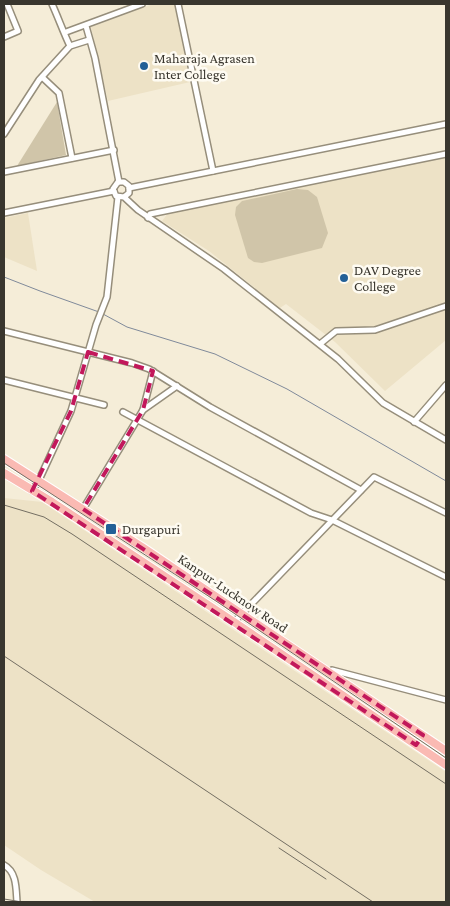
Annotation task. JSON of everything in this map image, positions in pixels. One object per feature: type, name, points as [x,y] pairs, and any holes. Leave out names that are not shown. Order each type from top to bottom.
[{"type":"main road","name":"Kanpur-Lucknow Road","points":[[4,458],[330,672],[446,751]]},
{"type":"main road","name":"Kanpur-Lucknow Road","points":[[4,473],[52,502],[234,622],[446,765]]},
{"type":"main road","points":[[367,712],[374,702]]},
{"type":"main road","points":[[416,745],[423,735]]},
{"type":"street","points":[[4,37],[18,31],[8,4]]},
{"type":"street","points":[[52,4],[66,32],[70,46]]},
{"type":"street","points":[[66,32],[142,4]]},
{"type":"street","points":[[178,4],[213,171]]},
{"type":"street","points":[[86,26],[95,58],[119,182]]},
{"type":"street","points":[[4,134],[42,77],[70,46],[89,40]]},
{"type":"street","points":[[42,77],[59,93],[72,158]]},
{"type":"street","points":[[129,188],[446,124]]},
{"type":"street","points":[[4,172],[114,150]]},
{"type":"street","points":[[148,218],[150,214],[446,154]]},
{"type":"street","points":[[119,182],[127,184],[129,188],[129,193],[121,197]]},
{"type":"street","points":[[114,191],[114,186],[119,182]]},
{"type":"street","points":[[114,191],[148,218],[224,269],[320,344],[384,402],[446,440]]},
{"type":"street","points":[[4,213],[114,191]]},
{"type":"street","points":[[32,491],[71,411],[88,352],[105,304],[121,197]]},
{"type":"street","points":[[320,344],[336,331],[375,330],[446,306]]},
{"type":"street","points":[[4,331],[132,363],[153,371],[361,490]]},
{"type":"street","points":[[84,509],[143,410],[153,371]]},
{"type":"street","points":[[4,380],[104,405]]},
{"type":"street","points":[[414,422],[446,385]]},
{"type":"street","points":[[143,410],[177,386]]},
{"type":"street","points":[[123,412],[311,513],[332,520],[446,577]]},
{"type":"street","points":[[234,622],[374,477],[446,513]]},
{"type":"street","points":[[330,672],[332,670],[446,700]]},
{"type":"street","points":[[4,865],[9,868],[14,878],[17,902]]},
{"type":"highlighted area","points":[[88,352],[153,371],[143,410],[83,509],[423,735],[416,745],[32,491],[71,411]]},
{"type":"shaded area","points":[[153,4],[175,4],[190,82],[108,101],[91,27]]},
{"type":"shaded area","points":[[57,102],[66,155],[17,166]]},
{"type":"shaded area","name":"DAV Degree College","points":[[446,157],[446,340],[385,391],[335,342],[286,304],[280,308],[209,251],[162,221],[168,213]]},
{"type":"shaded area","points":[[297,189],[308,190],[317,197],[328,233],[322,248],[262,263],[254,262],[248,258],[235,215],[236,207],[242,201]]},
{"type":"shaded area","points":[[28,213],[37,271],[4,257],[4,218]]},
{"type":"shaded area","points":[[4,498],[42,502],[446,772],[446,902],[95,902],[41,870],[4,845]]},
{"type":"waterway","points":[[4,277],[99,312]]},
{"type":"waterway","points":[[103,314],[127,327],[215,354],[287,389],[446,481]]},
{"type":"railway","points":[[4,463],[219,603],[446,758]]},
{"type":"railway","points":[[4,505],[44,517],[72,534],[446,784]]},
{"type":"railway","points":[[4,656],[373,902]]},
{"type":"railway","points":[[279,848],[326,879]]},
{"type":"railway","points":[[4,899],[22,902]]},
{"type":"place","name":"Maharaja Agrasen Inter College","points":[[144,66]]},
{"type":"place","name":"DAV Degree College","points":[[344,278]]},
{"type":"place","name":"Durgapuri","points":[[111,529]]}]
